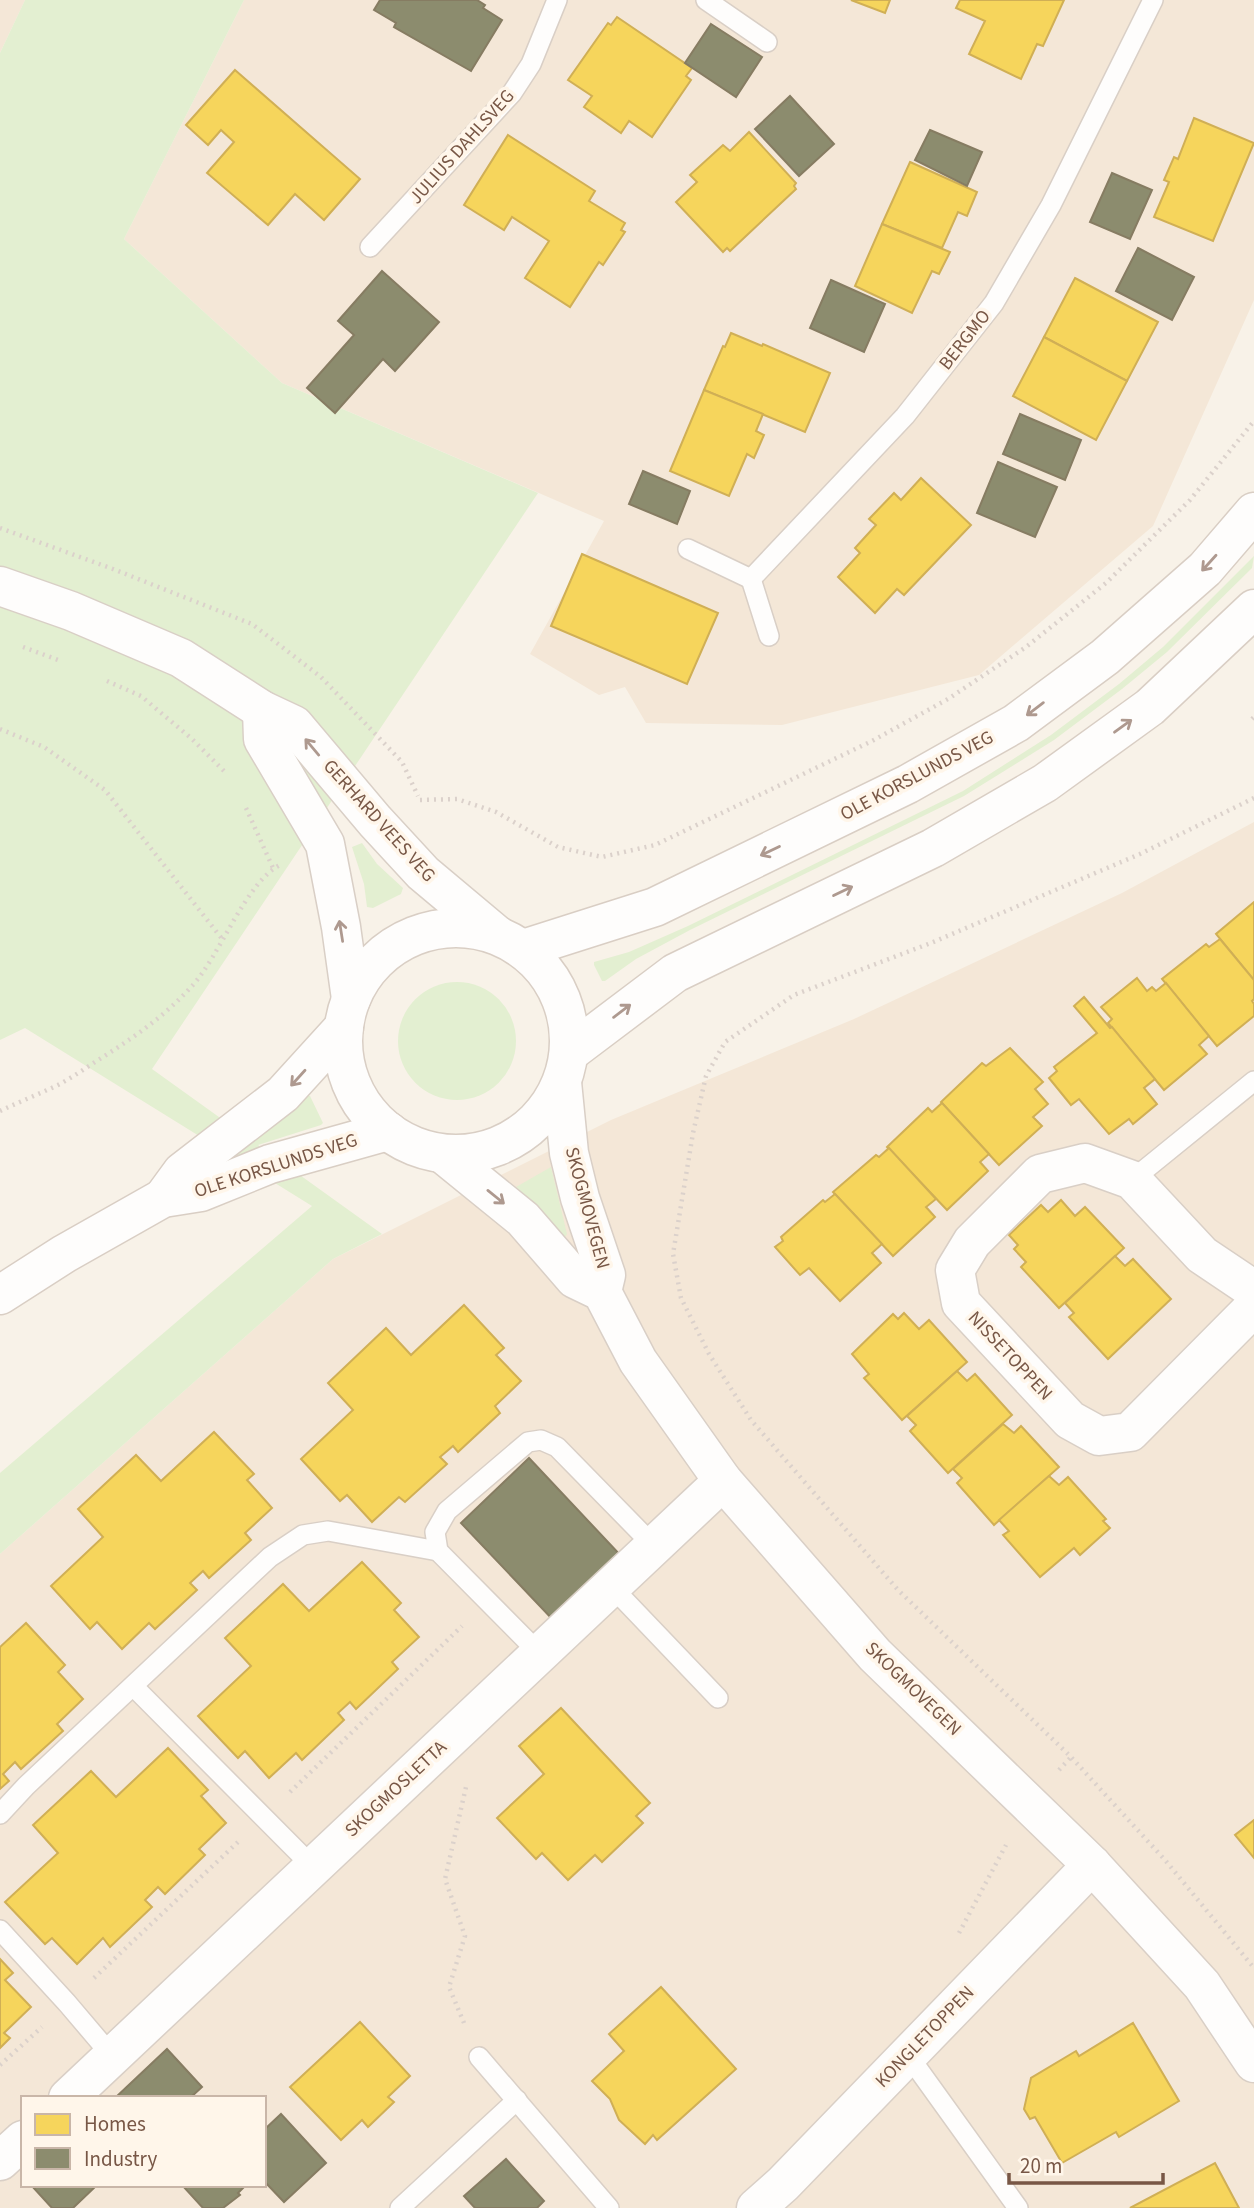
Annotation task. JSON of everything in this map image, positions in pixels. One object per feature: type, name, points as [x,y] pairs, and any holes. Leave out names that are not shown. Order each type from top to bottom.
[{"type":"street","name":"OLE KORSLUNDS VEG","points":[[510,942],[655,907],[908,784],[1016,723],[1105,657],[1205,569],[1254,512]]},
{"type":"street","name":"GERHARD VEES VEG","points":[[0,586],[71,611],[181,658],[262,710],[293,725],[423,873],[510,942]]},
{"type":"street","points":[[565,1068],[675,973],[933,848],[1045,783],[1150,707],[1254,609]]},
{"type":"street","points":[[262,710],[263,738],[325,844],[341,927],[347,1013],[343,1056],[351,1084],[366,1110],[388,1131],[414,1146],[443,1153],[472,1153],[501,1145],[527,1130],[548,1108],[565,1068],[568,1023],[560,995],[544,970],[510,942],[468,928],[438,929],[410,937],[384,953],[364,974],[347,1013]]},
{"type":"street","name":"OLE KORSLUNDS VEG","points":[[163,1198],[182,1172],[283,1094],[347,1013]]},
{"type":"street","name":"SKOGMOVEGEN","points":[[565,1068],[572,1165],[580,1198],[606,1275],[602,1292]]},
{"type":"street","name":"OLE KORSLUNDS VEG","points":[[0,1295],[64,1254],[163,1198],[201,1192],[270,1164],[388,1131]]},
{"type":"street","name":"SKOGMOVEGEN","points":[[443,1153],[523,1219],[575,1279],[602,1292],[638,1361],[723,1480],[875,1655],[1030,1802],[1202,1985],[1254,2063]]},
{"type":"street","name":"NISSETOPPEN","points":[[1254,1290],[1202,1255],[1132,1180],[1085,1163],[1040,1174],[972,1242],[955,1270],[961,1303],[1070,1420],[1099,1436],[1130,1432],[1254,1307]]},
{"type":"street","name":"SKOGMOSLETTA","points":[[70,2096],[723,1480]]},
{"type":"street","name":"KONGLETOPPEN","points":[[756,2208],[1092,1865]]},
{"type":"street","points":[[0,2161],[21,2142]]},
{"type":"lane","name":"JULIUS DAHLSVEG","points":[[370,247],[512,93],[531,64],[557,0]]},
{"type":"lane","points":[[706,0],[767,43]]},
{"type":"lane","name":"BERGMO","points":[[751,579],[905,416],[994,303],[1051,205],[1153,0]]},
{"type":"lane","points":[[688,549],[751,579],[769,636]]},
{"type":"lane","points":[[1132,1180],[1254,1081]]},
{"type":"lane","points":[[540,1654],[438,1551],[435,1532],[447,1511],[528,1442],[541,1440],[557,1447],[654,1546]]},
{"type":"lane","points":[[0,1814],[26,1786],[270,1557],[303,1535],[328,1531],[438,1551]]},
{"type":"lane","points":[[611,1586],[718,1698]]},
{"type":"lane","points":[[134,1687],[313,1867]]},
{"type":"lane","points":[[0,1930],[112,2056]]},
{"type":"lane","points":[[908,2055],[1018,2208]]},
{"type":"lane","points":[[479,2057],[609,2208]]},
{"type":"lane","points":[[400,2208],[517,2100]]},
{"type":"path","points":[[375,821],[420,800],[457,799],[496,812],[558,847],[569,850],[602,857],[654,845],[872,741],[948,699],[1027,647],[1106,583],[1191,500],[1254,421]]},
{"type":"path","points":[[13,643],[63,662]]},
{"type":"path","points":[[98,676],[141,696],[191,738],[234,782]]},
{"type":"path","points":[[0,729],[44,747],[105,790],[223,940]]},
{"type":"path","points":[[245,806],[273,868]]},
{"type":"path","points":[[0,1111],[60,1084],[134,1037],[165,1013],[194,985],[247,900],[273,868],[325,844]]},
{"type":"path","points":[[456,1733],[468,1775],[445,1879],[465,1936],[449,1987],[479,2057]]},
{"type":"path","points":[[974,1986],[953,1944],[1030,1802],[1071,1757]]},
{"type":"shaded area","points":[[0,0],[25,0],[0,53]]},
{"type":"shaded area","points":[[244,0],[1254,0],[1254,300],[1153,526],[979,675],[782,725],[646,723],[625,687],[599,695],[530,654],[604,521],[282,383],[124,239]]},
{"type":"shaded area","points":[[1254,822],[1254,2208],[0,2208],[0,1554],[333,1259],[611,1120],[854,1019],[1122,893]]},
{"type":"green space","points":[[25,0],[244,0],[124,239],[282,383],[538,493],[152,1069],[251,1140],[307,1095],[310,1096],[323,1123],[321,1125],[258,1145],[382,1234],[333,1259],[0,1554],[0,1473],[312,1206],[25,1028],[0,1040],[0,53]]},
{"type":"green space","points":[[1254,556],[1252,568],[1167,652],[1054,740],[964,796],[690,930],[602,981],[594,962],[629,952],[688,926],[963,791],[1051,735],[1163,647]]},
{"type":"green space","points":[[362,843],[377,864],[403,888],[401,894],[373,908],[367,907],[364,884],[352,847]]},
{"type":"green space","points":[[457,982],[479,987],[499,999],[511,1019],[516,1041],[511,1063],[499,1083],[479,1095],[457,1100],[435,1095],[415,1083],[403,1063],[398,1041],[403,1019],[415,999],[435,987]]},
{"type":"green space","points":[[551,1167],[567,1234],[565,1237],[516,1187]]},
{"type":"building: Homes","points":[[851,0],[890,0],[885,13]]},
{"type":"building: Homes","points":[[960,0],[1064,0],[1043,46],[1037,44],[1021,79],[969,54],[985,21],[956,8]]},
{"type":"building: Homes","points":[[617,17],[692,68],[686,76],[691,80],[652,137],[629,121],[621,133],[584,107],[592,96],[568,80],[608,23],[611,25]]},
{"type":"building: Homes","points":[[235,70],[360,179],[324,220],[295,194],[268,225],[207,173],[234,142],[221,130],[208,145],[186,125]]},
{"type":"building: Homes","points":[[1194,118],[1254,143],[1213,241],[1154,217],[1169,182],[1164,180],[1174,157],[1178,159]]},
{"type":"building: Homes","points":[[749,132],[796,183],[796,189],[730,251],[727,248],[723,252],[676,202],[697,182],[690,175],[723,145],[730,151]]},
{"type":"building: Homes","points":[[508,135],[595,191],[589,201],[625,223],[621,230],[625,232],[603,265],[599,262],[570,307],[525,278],[549,241],[512,217],[504,230],[464,205]]},
{"type":"building: Homes","points":[[910,162],[977,192],[967,216],[958,212],[942,248],[882,224]]},
{"type":"building: Homes","points":[[882,224],[950,252],[939,274],[932,271],[912,313],[855,286]]},
{"type":"building: Homes","points":[[1075,278],[1158,322],[1127,381],[1044,337]]},
{"type":"building: Homes","points":[[731,333],[830,373],[805,432],[704,390]]},
{"type":"building: Homes","points":[[1044,337],[1127,381],[1096,440],[1013,396]]},
{"type":"building: Homes","points":[[704,390],[763,414],[756,431],[764,435],[754,458],[747,454],[729,496],[670,471]]},
{"type":"building: Homes","points":[[921,478],[971,525],[904,595],[897,589],[875,613],[838,577],[860,553],[855,548],[876,525],[869,519],[894,493],[901,500]]},
{"type":"building: Homes","points":[[582,554],[718,613],[687,684],[551,626]]},
{"type":"building: Homes","points":[[1254,902],[1254,980],[1216,934]]},
{"type":"building: Homes","points":[[1220,939],[1254,980],[1254,1016],[1217,1046],[1162,979],[1206,944],[1209,947]]},
{"type":"building: Homes","points":[[1137,978],[1147,991],[1152,987],[1156,991],[1166,983],[1209,1036],[1199,1045],[1207,1054],[1164,1090],[1108,1023],[1112,1019],[1101,1007]]},
{"type":"building: Homes","points":[[1084,997],[1155,1079],[1144,1088],[1157,1104],[1133,1124],[1129,1119],[1109,1134],[1079,1099],[1071,1105],[1049,1078],[1057,1071],[1054,1067],[1097,1033],[1074,1006]]},
{"type":"building: Homes","points":[[1010,1048],[1043,1082],[1035,1089],[1048,1104],[1033,1117],[1042,1126],[999,1165],[941,1102],[982,1063],[986,1066]]},
{"type":"building: Homes","points":[[942,1103],[989,1154],[980,1162],[988,1171],[947,1210],[887,1147],[928,1108],[932,1112]]},
{"type":"building: Homes","points":[[889,1148],[936,1199],[926,1207],[935,1217],[893,1256],[833,1192],[876,1155],[879,1157]]},
{"type":"building: Homes","points":[[835,1194],[882,1244],[872,1253],[881,1263],[840,1301],[809,1268],[800,1275],[775,1247],[783,1241],[781,1237],[823,1200],[825,1202]]},
{"type":"building: Homes","points":[[1061,1200],[1075,1216],[1085,1207],[1124,1248],[1059,1308],[1021,1267],[1026,1262],[1014,1249],[1018,1245],[1009,1235],[1041,1205],[1048,1212]]},
{"type":"building: Homes","points":[[1115,1256],[1125,1266],[1133,1259],[1171,1299],[1108,1359],[1069,1317],[1074,1313],[1065,1303]]},
{"type":"building: Homes","points":[[464,1305],[504,1348],[496,1355],[521,1381],[495,1406],[500,1413],[458,1452],[453,1446],[440,1457],[447,1464],[405,1502],[399,1497],[372,1522],[347,1495],[340,1501],[301,1459],[353,1410],[328,1383],[386,1328],[411,1355]]},
{"type":"building: Homes","points":[[904,1313],[919,1329],[929,1320],[967,1362],[902,1420],[864,1378],[869,1374],[852,1354],[893,1314],[898,1319]]},
{"type":"building: Homes","points":[[957,1371],[967,1381],[975,1374],[1012,1415],[948,1473],[910,1431],[916,1425],[907,1416]]},
{"type":"building: Homes","points":[[1003,1424],[1014,1433],[1021,1426],[1059,1467],[994,1525],[957,1483],[962,1478],[953,1469]]},
{"type":"building: Homes","points":[[214,1432],[254,1474],[247,1480],[272,1508],[245,1533],[251,1540],[209,1578],[203,1571],[190,1583],[197,1590],[155,1629],[149,1623],[122,1649],[97,1622],[90,1629],[51,1586],[103,1537],[78,1509],[136,1455],[161,1481]]},
{"type":"building: Homes","points":[[1049,1476],[1059,1485],[1068,1477],[1106,1519],[1103,1521],[1110,1528],[1080,1555],[1074,1548],[1040,1577],[1003,1535],[1009,1531],[999,1520]]},
{"type":"building: Homes","points":[[362,1562],[401,1603],[394,1610],[419,1637],[392,1662],[398,1669],[356,1709],[350,1702],[338,1713],[344,1720],[302,1760],[296,1753],[269,1778],[245,1751],[238,1758],[198,1716],[251,1666],[225,1638],[283,1584],[309,1611]]},
{"type":"building: Homes","points":[[26,1623],[65,1665],[58,1672],[83,1699],[57,1724],[63,1731],[21,1769],[15,1762],[3,1774],[9,1781],[0,1789],[0,1647]]},
{"type":"building: Homes","points":[[561,1708],[650,1803],[636,1816],[643,1823],[602,1862],[595,1855],[568,1880],[542,1853],[536,1859],[497,1818],[544,1774],[519,1746]]},
{"type":"building: Homes","points":[[168,1748],[208,1790],[201,1796],[226,1823],[199,1849],[205,1855],[165,1894],[158,1887],[145,1900],[152,1907],[110,1947],[103,1938],[77,1964],[52,1938],[45,1944],[5,1902],[58,1853],[33,1825],[91,1771],[116,1797]]},
{"type":"building: Homes","points":[[1254,1820],[1254,1858],[1235,1835]]},
{"type":"building: Homes","points":[[0,1959],[13,1973],[5,1980],[31,2007],[4,2033],[10,2038],[0,2048]]},
{"type":"building: Homes","points":[[661,1987],[736,2069],[657,2140],[653,2135],[645,2144],[619,2120],[610,2099],[592,2081],[624,2051],[609,2034]]},
{"type":"building: Homes","points":[[360,2022],[410,2076],[388,2097],[394,2102],[368,2127],[362,2120],[341,2140],[290,2087]]},
{"type":"building: Homes","points":[[1133,2023],[1179,2101],[1119,2137],[1116,2132],[1062,2163],[1035,2117],[1030,2119],[1024,2109],[1031,2078],[1076,2051],[1079,2056]]},
{"type":"building: Homes","points":[[1215,2163],[1239,2208],[1130,2208]]},
{"type":"building: Industry","points":[[380,0],[477,0],[485,5],[483,8],[502,20],[471,71],[394,27],[396,23],[374,10]]},
{"type":"building: Industry","points":[[711,24],[762,57],[736,97],[685,63]]},
{"type":"building: Industry","points":[[790,96],[834,144],[799,176],[755,129]]},
{"type":"building: Industry","points":[[930,130],[982,152],[967,186],[915,160]]},
{"type":"building: Industry","points":[[1112,173],[1152,190],[1130,239],[1090,222]]},
{"type":"building: Industry","points":[[1138,248],[1194,277],[1172,320],[1116,291]]},
{"type":"building: Industry","points":[[382,271],[439,322],[395,371],[383,359],[335,413],[307,388],[354,335],[338,321]]},
{"type":"building: Industry","points":[[831,280],[885,304],[864,352],[810,328]]},
{"type":"building: Industry","points":[[1020,414],[1081,440],[1065,480],[1003,454]]},
{"type":"building: Industry","points":[[998,462],[1057,487],[1035,537],[977,513]]},
{"type":"building: Industry","points":[[643,471],[690,491],[677,524],[629,504]]},
{"type":"building: Industry","points":[[529,1458],[623,1558],[556,1623],[461,1523]]},
{"type":"building: Industry","points":[[167,2049],[202,2087],[192,2096],[117,2096]]},
{"type":"building: Industry","points":[[281,2114],[326,2163],[284,2202],[266,2183],[266,2128]]},
{"type":"building: Industry","points":[[506,2159],[544,2201],[537,2208],[475,2208],[464,2196]]},
{"type":"building: Industry","points":[[33,2187],[95,2187],[73,2208],[52,2208]]},
{"type":"building: Industry","points":[[184,2187],[244,2187],[238,2193],[240,2195],[223,2208],[203,2208]]}]
